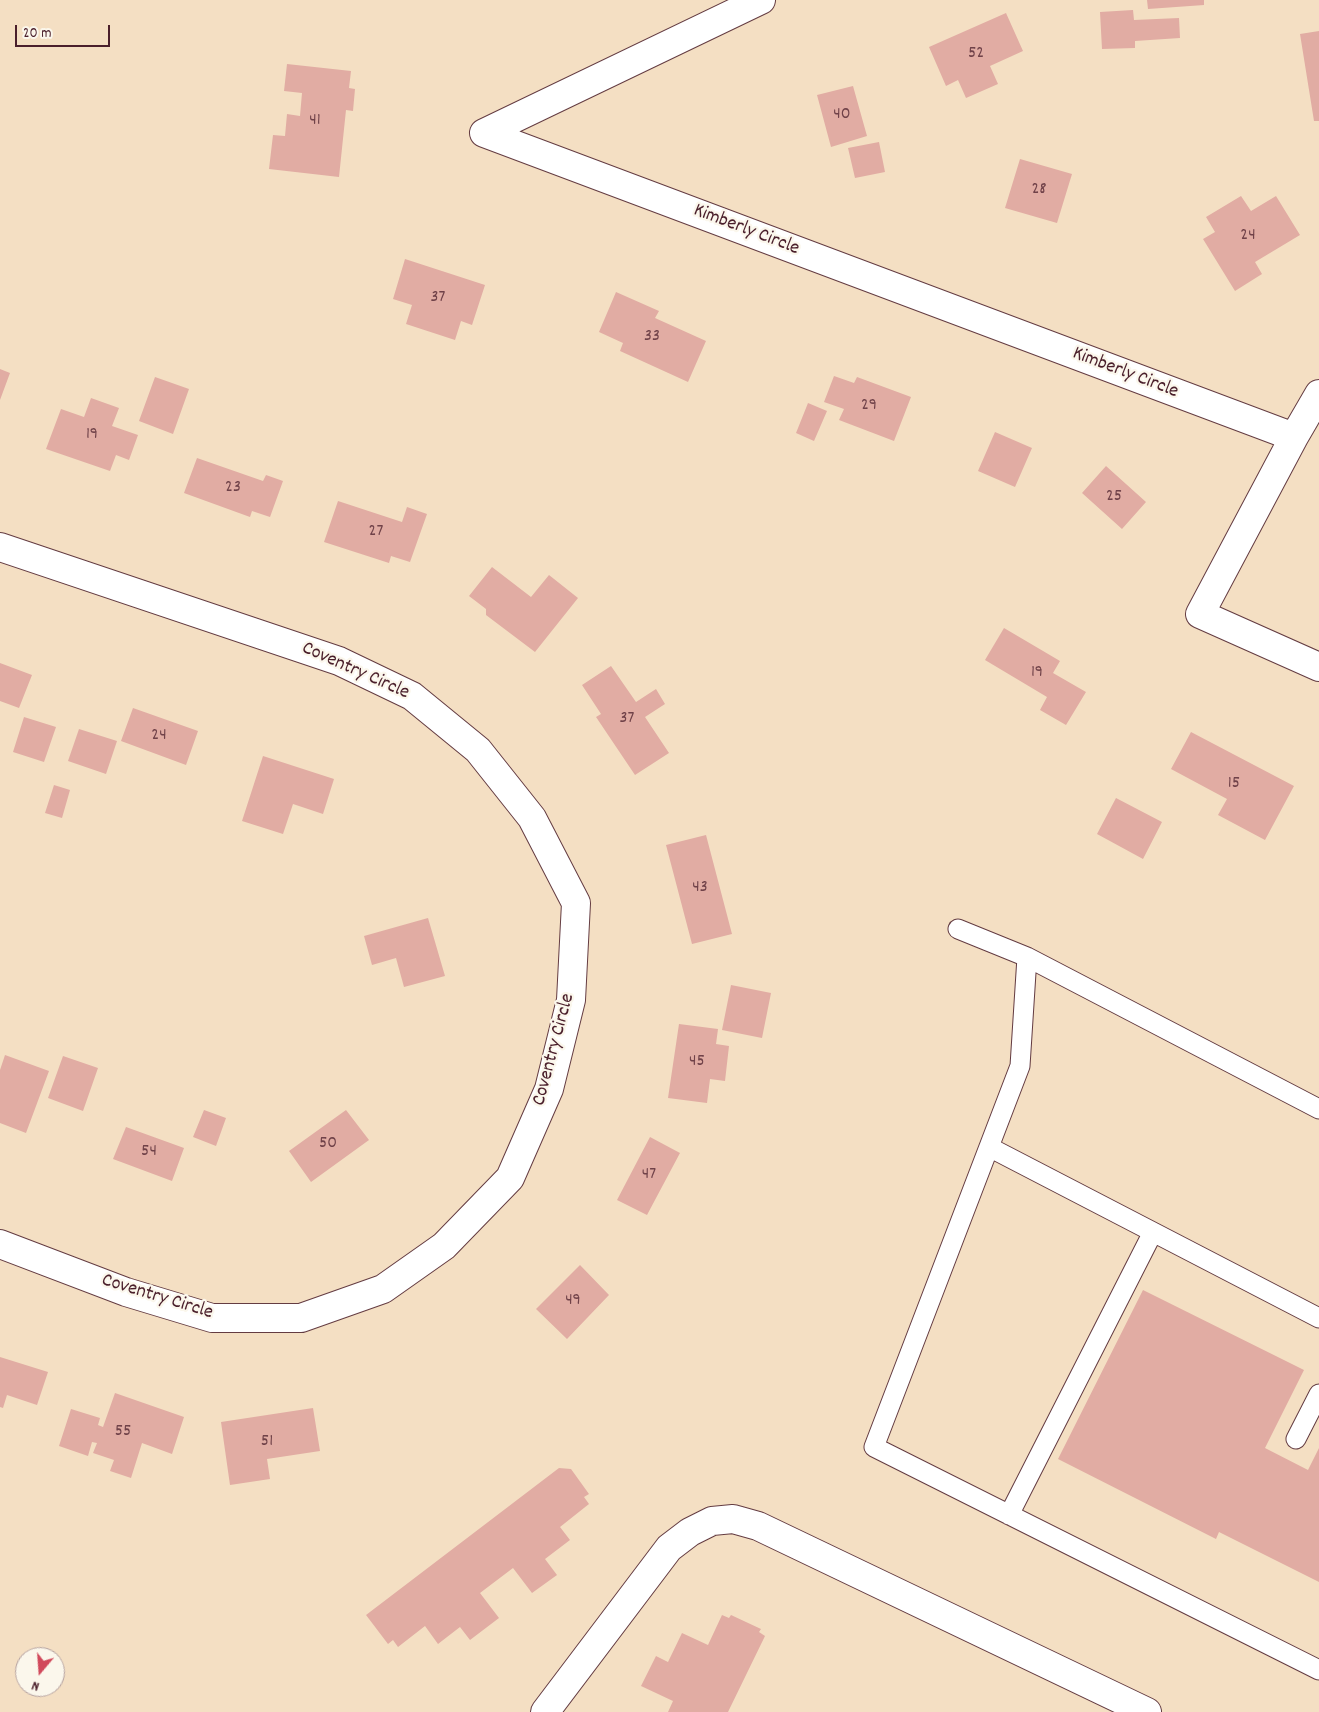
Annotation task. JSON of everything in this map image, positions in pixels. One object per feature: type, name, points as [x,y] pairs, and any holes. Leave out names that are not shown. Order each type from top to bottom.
[{"type":"street","name":"Kimberly Circle","points":[[761,0],[484,133],[1294,437]]},
{"type":"street","points":[[1319,394],[1294,437],[1200,614],[1319,668]]},
{"type":"street","name":"Coventry Circle","points":[[0,547],[339,661],[412,696],[478,750],[532,818],[576,903],[571,1000],[549,1089],[510,1178],[444,1246],[383,1289],[301,1318],[212,1318],[126,1292],[0,1244]]},
{"type":"street","points":[[545,1712],[669,1548],[690,1532],[712,1521],[733,1519],[758,1526],[1147,1712]]},
{"type":"lane","points":[[958,929],[1027,958],[1319,1109]]},
{"type":"lane","points":[[1027,958],[1020,1066],[874,1447],[1319,1670]]},
{"type":"lane","points":[[989,1147],[1319,1318]]},
{"type":"lane","points":[[1009,1515],[1153,1232]]},
{"type":"lane","points":[[1296,1439],[1319,1394]]},
{"type":"building","points":[[1147,0],[1204,0],[1204,5],[1148,9]]},
{"type":"building","points":[[1133,10],[1134,20],[1179,18],[1180,38],[1135,41],[1135,48],[1102,49],[1100,12]]},
{"type":"building","points":[[1006,13],[1023,51],[990,66],[998,84],[966,98],[958,80],[946,86],[929,47]]},
{"type":"building","points":[[1319,31],[1319,121],[1314,121],[1300,34]]},
{"type":"building","points":[[287,64],[351,71],[349,88],[355,89],[353,111],[346,110],[339,177],[269,169],[273,135],[285,136],[287,114],[300,116],[302,93],[284,91]]},
{"type":"building","points":[[853,86],[867,136],[831,147],[817,95]]},
{"type":"building","points":[[879,142],[885,172],[855,178],[848,148]]},
{"type":"building","points":[[1020,159],[1072,174],[1057,223],[1005,208]]},
{"type":"building","points":[[1241,196],[1251,211],[1276,196],[1300,235],[1255,262],[1262,274],[1235,291],[1203,239],[1215,232],[1206,217]]},
{"type":"building","points":[[405,259],[485,285],[472,325],[461,321],[455,340],[406,324],[412,305],[393,299]]},
{"type":"building","points":[[616,292],[659,311],[655,318],[706,341],[688,382],[620,351],[623,343],[599,332]]},
{"type":"building","points":[[0,369],[10,373],[0,400]]},
{"type":"building","points":[[834,376],[854,383],[857,377],[911,397],[894,441],[839,420],[844,409],[824,402]]},
{"type":"building","points":[[155,377],[189,389],[173,434],[139,421]]},
{"type":"building","points":[[91,398],[119,408],[112,426],[138,435],[129,460],[116,455],[110,471],[46,449],[61,409],[84,417]]},
{"type":"building","points":[[808,403],[827,411],[814,441],[796,433]]},
{"type":"building","points":[[995,432],[1032,448],[1015,487],[978,471]]},
{"type":"building","points":[[197,458],[263,481],[266,475],[283,481],[270,517],[252,511],[250,517],[184,493]]},
{"type":"building","points":[[1106,466],[1146,502],[1122,529],[1082,493]]},
{"type":"building","points":[[338,501],[402,522],[407,507],[427,514],[410,562],[391,556],[389,563],[324,542]]},
{"type":"building","points":[[492,567],[531,597],[549,575],[578,598],[535,652],[486,615],[486,609],[469,596]]},
{"type":"building","points":[[1004,628],[1060,661],[1053,673],[1086,692],[1066,725],[1040,710],[1047,697],[985,660]]},
{"type":"building","points":[[0,663],[32,675],[19,708],[0,701]]},
{"type":"building","points":[[611,666],[636,702],[656,689],[665,704],[645,717],[669,753],[635,775],[596,717],[601,714],[582,685]]},
{"type":"building","points":[[133,708],[198,731],[186,765],[121,741]]},
{"type":"building","points":[[24,717],[56,727],[44,762],[13,752]]},
{"type":"building","points":[[79,729],[117,741],[106,774],[68,761]]},
{"type":"building","points":[[1191,732],[1294,786],[1265,840],[1218,815],[1227,799],[1171,769]]},
{"type":"building","points":[[263,756],[334,779],[323,814],[293,804],[283,834],[242,821]]},
{"type":"building","points":[[54,785],[70,790],[62,818],[45,813]]},
{"type":"building","points":[[1116,798],[1162,822],[1143,859],[1097,834]]},
{"type":"building","points":[[706,835],[732,934],[692,944],[666,845]]},
{"type":"building","points":[[428,918],[445,976],[404,987],[396,958],[372,965],[364,936]]},
{"type":"building","points":[[731,985],[771,993],[762,1038],[722,1030]]},
{"type":"building","points":[[679,1024],[718,1029],[716,1044],[729,1046],[725,1081],[710,1079],[707,1103],[668,1098]]},
{"type":"building","points":[[5,1055],[49,1071],[26,1133],[0,1123],[0,1070]]},
{"type":"building","points":[[63,1056],[98,1068],[83,1111],[48,1098]]},
{"type":"building","points":[[204,1110],[226,1118],[216,1146],[193,1137]]},
{"type":"building","points":[[346,1110],[369,1140],[311,1182],[289,1151]]},
{"type":"building","points":[[126,1127],[184,1148],[172,1181],[113,1159]]},
{"type":"building","points":[[650,1137],[680,1153],[647,1215],[617,1200]]},
{"type":"building","points":[[580,1265],[609,1295],[567,1339],[536,1309]]},
{"type":"building","points":[[1143,1290],[1304,1370],[1265,1448],[1308,1470],[1319,1448],[1319,1582],[1219,1532],[1216,1539],[1058,1459]]},
{"type":"building","points":[[0,1357],[48,1372],[37,1405],[7,1395],[3,1408],[0,1407]]},
{"type":"building","points":[[115,1393],[184,1417],[172,1454],[142,1443],[131,1478],[110,1471],[114,1460],[93,1453],[97,1443],[92,1442],[88,1456],[59,1446],[71,1409],[100,1418],[98,1425],[103,1427]]},
{"type":"building","points":[[313,1408],[320,1451],[267,1459],[270,1479],[230,1485],[221,1422]]},
{"type":"building","points":[[559,1468],[571,1469],[589,1494],[584,1497],[589,1504],[560,1527],[570,1540],[545,1559],[557,1575],[532,1593],[513,1568],[480,1593],[499,1618],[470,1640],[460,1627],[438,1644],[425,1626],[398,1647],[393,1640],[388,1644],[366,1615]]},
{"type":"building","points":[[722,1615],[729,1618],[731,1615],[761,1629],[759,1632],[765,1636],[728,1712],[668,1712],[673,1701],[641,1686],[656,1656],[668,1662],[682,1633],[708,1645]]}]
